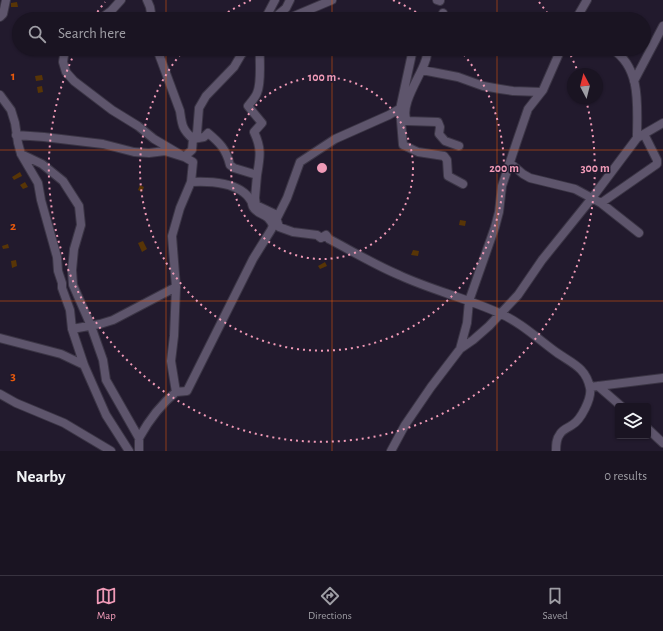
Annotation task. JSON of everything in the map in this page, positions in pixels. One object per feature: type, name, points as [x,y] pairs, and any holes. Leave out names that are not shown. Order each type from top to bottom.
[{"type":"street","points":[[0,17],[3,14],[6,0]]},
{"type":"street","points":[[110,12],[121,0]]},
{"type":"street","points":[[147,0],[151,12]]},
{"type":"street","points":[[269,12],[275,0]]},
{"type":"street","points":[[281,12],[286,8],[290,0]]},
{"type":"street","points":[[304,12],[332,0]]},
{"type":"street","points":[[580,12],[587,0]]},
{"type":"street","points":[[651,49],[663,26]]},
{"type":"street","points":[[64,56],[63,62],[66,72],[74,81],[154,139],[193,162],[191,182],[180,208],[172,236],[176,287],[174,336],[171,361],[176,392]]},
{"type":"street","points":[[160,56],[180,111],[185,133],[193,139],[204,137],[208,133],[223,147],[228,155],[230,165],[234,168],[257,175]]},
{"type":"street","points":[[184,157],[192,150],[193,139],[197,133],[199,108],[206,96],[234,67],[240,56]]},
{"type":"street","points":[[260,56],[260,74],[257,92],[248,106],[262,123],[254,132],[259,142],[261,154],[255,198],[256,205],[275,214],[275,223]]},
{"type":"street","points":[[412,56],[403,107],[403,145],[418,152],[444,156],[447,160],[448,176],[463,184]]},
{"type":"street","points":[[138,451],[139,438],[157,409],[176,392],[187,391],[253,259],[275,223],[287,198],[300,162],[335,140],[390,115],[403,107],[422,70],[427,56]]},
{"type":"street","points":[[460,349],[467,323],[469,301],[495,227],[499,212],[502,186],[516,141],[528,109],[541,92],[558,56]]},
{"type":"street","points":[[601,203],[657,164],[657,160],[640,136],[634,81],[629,67],[621,56]]},
{"type":"street","points":[[634,81],[647,56]]},
{"type":"street","points":[[422,70],[458,77],[483,86],[513,91],[541,92]]},
{"type":"street","points":[[0,95],[11,110],[16,135],[22,154],[38,183],[41,200],[57,257],[58,271],[62,288],[70,310],[72,329],[84,365],[106,415],[129,451]]},
{"type":"street","points":[[403,107],[407,121],[438,122],[440,127],[439,134],[445,141],[459,146]]},
{"type":"street","points":[[391,451],[405,425],[431,387],[460,349],[474,340],[489,326],[521,290],[542,260],[640,136],[663,123]]},
{"type":"street","points":[[16,135],[103,144],[134,152],[149,153],[165,150],[184,157]]},
{"type":"street","points":[[22,154],[42,164],[63,181],[79,206],[81,225],[74,249],[72,270],[73,285],[91,326],[103,360],[106,380],[139,438]]},
{"type":"street","points":[[510,163],[530,178],[575,189],[592,198],[601,203],[639,233]]},
{"type":"street","points":[[191,182],[205,181],[228,185],[241,190],[251,201],[253,207],[275,223],[278,227],[293,232],[317,235],[321,238],[326,235],[329,239],[399,276],[500,313],[529,331],[555,352],[577,365],[594,386],[617,403]]},
{"type":"street","points":[[72,329],[113,320],[176,287]]},
{"type":"street","points":[[0,338],[61,354],[84,365]]},
{"type":"street","points":[[594,386],[663,378]]},
{"type":"street","points":[[556,451],[556,440],[562,432],[572,426],[580,418],[594,386]]},
{"type":"street","points":[[0,394],[16,403],[64,423],[111,451]]},
{"type":"street","points":[[651,432],[663,443]]},
{"type":"building","points":[[17,2],[18,7],[11,7],[11,3]]},
{"type":"building","points":[[42,75],[43,80],[36,81],[35,76]]},
{"type":"building","points":[[42,86],[43,92],[38,93],[37,87]]},
{"type":"building","points":[[20,172],[22,176],[14,180],[12,177]]},
{"type":"building","points":[[25,182],[28,187],[23,189],[20,185]]},
{"type":"building","points":[[140,185],[144,187],[142,192],[138,190]]},
{"type":"building","points":[[460,220],[466,221],[465,226],[459,225]]},
{"type":"building","points":[[143,241],[147,249],[142,252],[138,243]]},
{"type":"building","points":[[8,244],[9,248],[3,249],[2,246]]},
{"type":"building","points":[[413,250],[419,251],[418,256],[411,255]]},
{"type":"building","points":[[16,260],[17,266],[12,268],[11,261]]},
{"type":"building","points":[[325,262],[327,266],[320,269],[318,266]]}]
